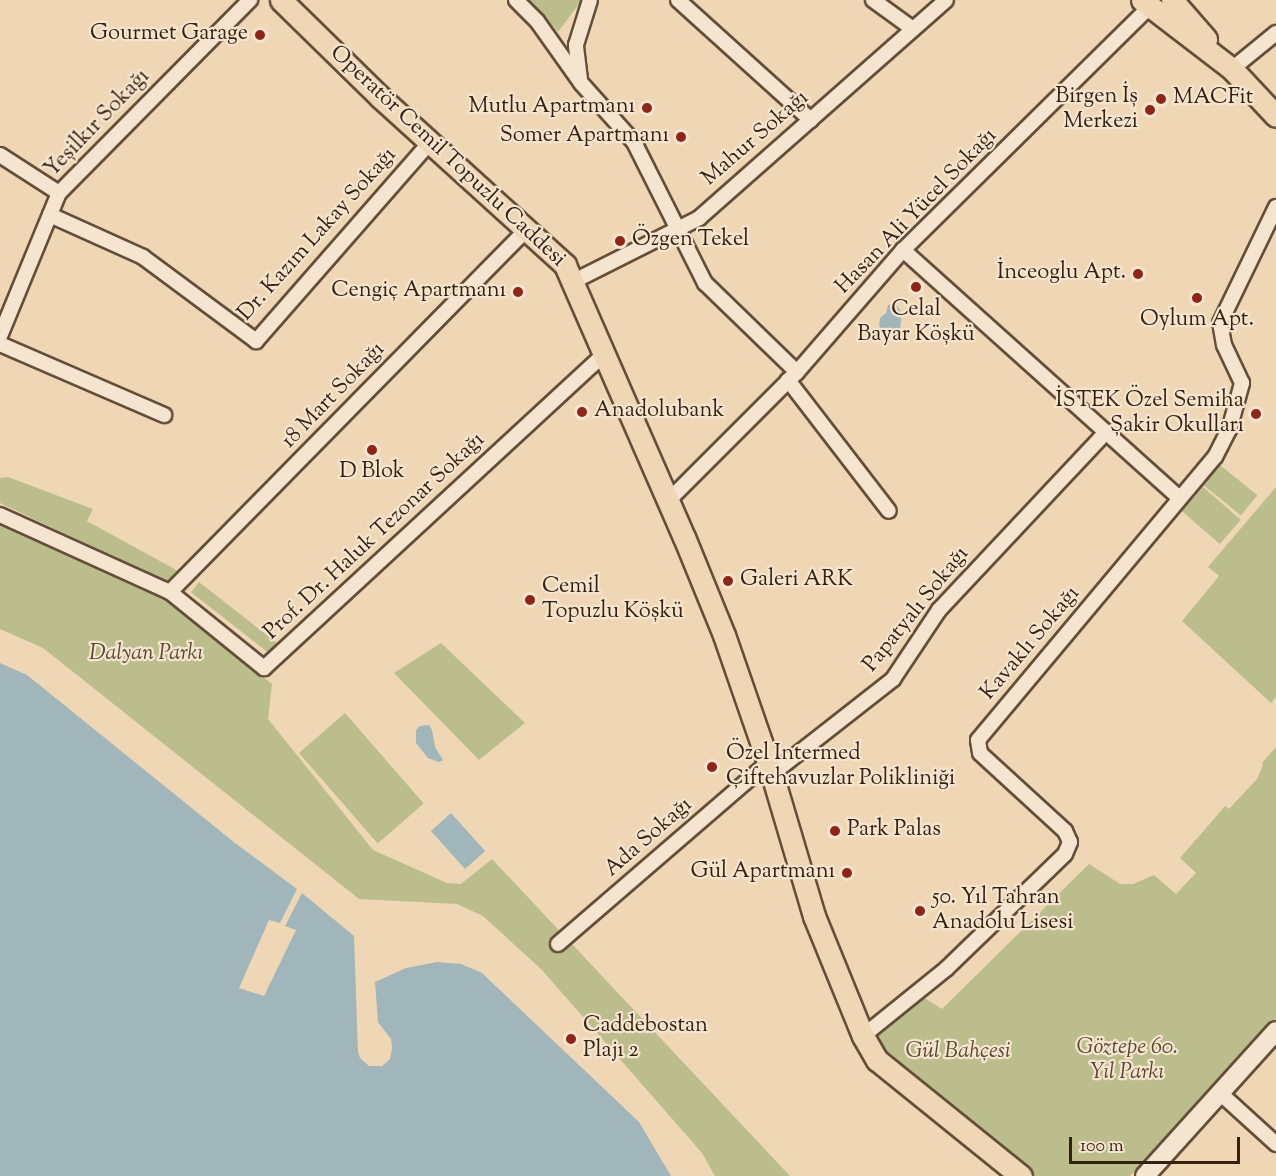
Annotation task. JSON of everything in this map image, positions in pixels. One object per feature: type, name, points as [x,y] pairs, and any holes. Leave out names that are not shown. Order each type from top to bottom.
[{"type":"main road","name":"Operatör Cemil Topuzlu Caddesi","points":[[281,0],[430,142],[565,265],[574,281],[603,355],[724,635],[770,769],[814,916],[863,1036],[877,1060],[1021,1176]]},
{"type":"main road","points":[[1172,0],[1276,116]]},
{"type":"main road","points":[[1145,3],[1232,69]]},
{"type":"street","name":"Yeşilkır Sokağı","points":[[0,336],[59,193],[250,0]]},
{"type":"street","points":[[516,0],[537,21],[581,83],[634,142],[705,283],[793,376],[889,511]]},
{"type":"street","points":[[581,83],[576,45],[590,0]]},
{"type":"street","points":[[678,0],[811,120]]},
{"type":"street","points":[[873,0],[913,29]]},
{"type":"street","name":"Mahur Sokağı","points":[[574,281],[699,218],[946,0]]},
{"type":"street","name":"Hasan Ali Yücel Sokağı","points":[[668,501],[793,376],[903,250],[1145,3]]},
{"type":"street","points":[[1232,69],[1276,33]]},
{"type":"street","name":"Dr. Kazım Lakay Sokağı","points":[[50,215],[143,257],[256,341],[430,142]]},
{"type":"street","points":[[0,155],[59,193]]},
{"type":"street","name":"Kavaklı Sokağı","points":[[863,1036],[946,969],[1065,854],[1070,842],[1065,831],[980,753],[978,740],[1215,457],[1229,430],[1242,383],[1224,345],[1220,323],[1276,207]]},
{"type":"street","name":"18 Mart Sokağı","points":[[170,592],[527,229]]},
{"type":"street","points":[[903,250],[1179,498]]},
{"type":"street","points":[[0,344],[164,415]]},
{"type":"street","name":"Prof. Dr. Haluk Tezonar Sokağı","points":[[170,592],[264,668],[603,355]]},
{"type":"street","name":"Papatyalı Sokağı","points":[[770,769],[893,679],[939,610],[1106,432]]},
{"type":"street","points":[[0,515],[170,592]]},
{"type":"street","name":"Ada Sokağı","points":[[558,944],[770,769]]},
{"type":"street","points":[[1145,1176],[1276,1031]]},
{"type":"street","points":[[1220,1093],[1276,1144]]},
{"type":"green space","points":[[530,0],[582,0],[558,32]]},
{"type":"green space","points":[[1220,465],[1257,495],[1241,515],[1204,485]]},
{"type":"green space","points":[[8,477],[93,509],[87,521],[178,571],[166,582],[0,503],[0,478]]},
{"type":"green space","points":[[1203,487],[1241,520],[1220,544],[1182,511]]},
{"type":"green space","points":[[1276,487],[1276,697],[1271,703],[1182,621],[1219,576],[1208,567]]},
{"type":"green space","name":"Dalyan Parkı","points":[[0,521],[172,600],[272,684],[268,719],[373,850],[447,883],[461,884],[492,859],[790,1176],[715,1176],[702,1153],[542,970],[483,916],[457,904],[359,899],[43,648],[0,629]]},
{"type":"green space","points":[[199,582],[280,645],[272,656],[191,592]]},
{"type":"green space","points":[[441,643],[525,723],[479,760],[394,673]]},
{"type":"green space","points":[[345,713],[424,804],[378,844],[299,753]]},
{"type":"green space","name":"Göztepe 60. Yıl Parkı","points":[[1276,747],[1276,1019],[1130,1176],[1034,1176],[994,1146],[879,1048],[874,1036],[923,997],[942,1009],[1089,864],[1120,884],[1133,884],[1154,875],[1176,894],[1196,873],[1180,858],[1225,806],[1229,809],[1257,779],[1262,763]]},
{"type":"water","points":[[895,303],[902,313],[900,329],[895,333],[885,334],[879,326],[880,318],[886,313],[888,305]]},
{"type":"water","points":[[0,663],[27,675],[235,843],[297,889],[280,923],[269,920],[239,988],[264,996],[296,930],[285,926],[302,893],[354,936],[358,1052],[360,1058],[369,1066],[382,1066],[390,1059],[392,1048],[391,1039],[378,1022],[375,982],[406,968],[437,962],[461,964],[482,973],[639,1122],[671,1176],[0,1176]]},
{"type":"water","points":[[429,725],[435,747],[443,760],[439,762],[428,758],[416,743],[416,730],[420,726]]},
{"type":"water","points":[[451,813],[485,851],[465,869],[431,831]]},
{"type":"place","name":"Gourmet Garage","points":[[260,35]]},
{"type":"place","name":"MACFit","points":[[1161,99]]},
{"type":"place","name":"Mutlu Apartmanı","points":[[647,108]]},
{"type":"place","name":"Birgen İş Merkezi","points":[[1150,110]]},
{"type":"place","name":"Somer Apartmanı","points":[[681,137]]},
{"type":"place","name":"Özgen Tekel","points":[[620,241]]},
{"type":"place","name":"İnceoglu Apt.","points":[[1138,274]]},
{"type":"place","name":"Celal Bayar Köşkü","points":[[916,287]]},
{"type":"place","name":"Cengiç Apartmanı","points":[[518,292]]},
{"type":"place","name":"Oylum Apt.","points":[[1197,298]]},
{"type":"place","name":"Anadolubank","points":[[582,412]]},
{"type":"place","name":"İSTEK Özel Semiha Şakir Okulları","points":[[1256,414]]},
{"type":"place","name":"D Blok","points":[[372,450]]},
{"type":"place","name":"Galeri ARK","points":[[728,581]]},
{"type":"place","name":"Cemil Topuzlu Köşkü","points":[[530,600]]},
{"type":"place","name":"Özel Intermed Çiftehavuzlar Polikliniği","points":[[712,767]]},
{"type":"place","name":"Park Palas","points":[[835,831]]},
{"type":"place","name":"Gül Apartmanı","points":[[847,873]]},
{"type":"place","name":"50. Yıl Tahran Anadolu Lisesi","points":[[920,911]]},
{"type":"place","name":"Caddebostan Plajı 2","points":[[571,1039]]},
{"type":"park label","name":"Gül Bahçesi","points":[[958,1053]]}]
